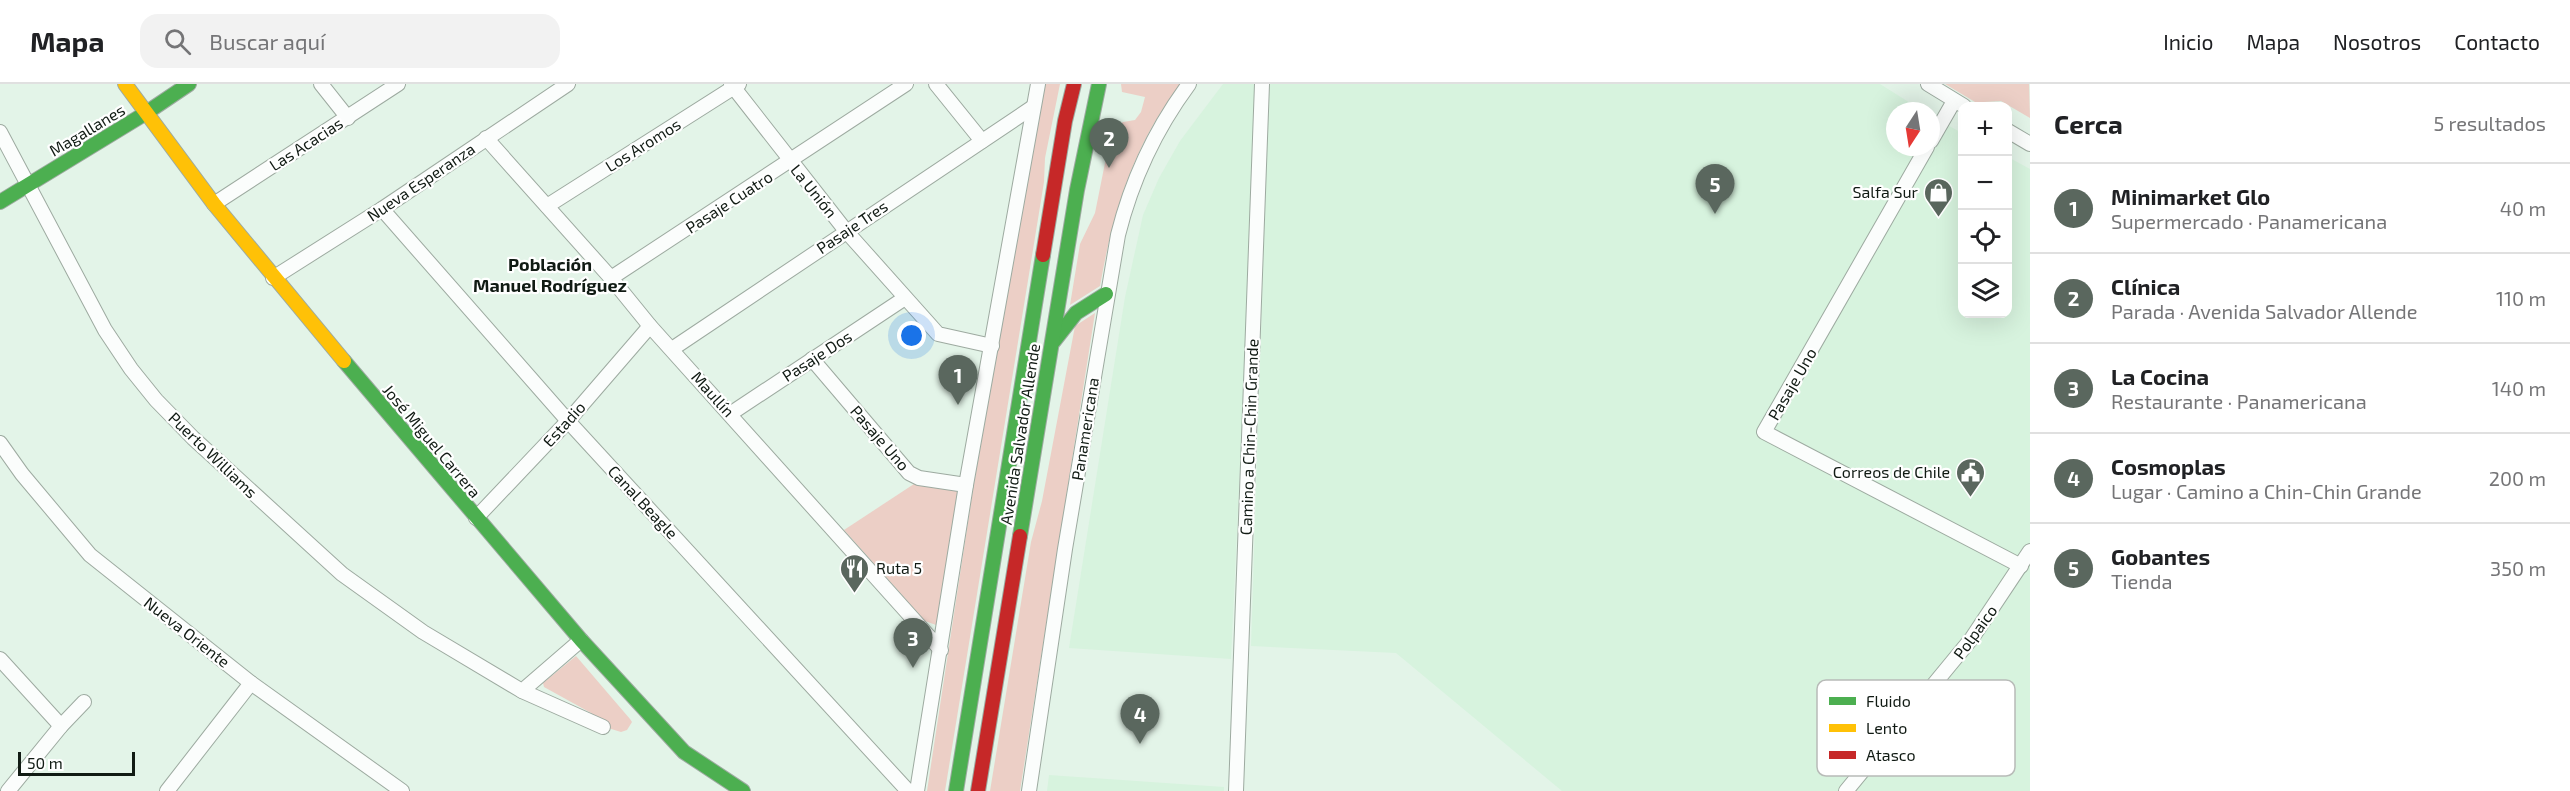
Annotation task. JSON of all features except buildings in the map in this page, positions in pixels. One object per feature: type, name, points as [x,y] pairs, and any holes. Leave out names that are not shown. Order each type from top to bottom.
[{"type":"main road","name":"José Miguel Carrera","points":[[124,84],[273,278],[581,640],[684,752],[743,791]]},
{"type":"main road","name":"Magallanes","points":[[0,202],[146,114],[189,84]]},
{"type":"main road","name":"Avenida Salvador Allende","points":[[956,791],[1065,121],[1074,84]]},
{"type":"main road","name":"Avenida Salvador Allende","points":[[978,791],[1077,190],[1099,84]]},
{"type":"main road","points":[[1051,346],[1069,317],[1078,309],[1106,294]]},
{"type":"street","points":[[321,84],[348,118]]},
{"type":"street","name":"Las Acacias","points":[[214,204],[398,84]]},
{"type":"street","name":"Nueva Esperanza","points":[[273,278],[382,209],[568,84]]},
{"type":"street","name":"Pasaje Cuatro","points":[[611,278],[906,84]]},
{"type":"street","points":[[936,84],[982,141]]},
{"type":"street","points":[[917,791],[966,485],[1038,84]]},
{"type":"street","name":"Panamericana","points":[[1029,791],[1106,294],[1118,235],[1138,170],[1159,128],[1190,84]]},
{"type":"street","name":"Camino a Chin-Chin Grande","points":[[1236,791],[1262,84]]},
{"type":"street","points":[[1928,84],[1958,103]]},
{"type":"street","name":"La Unión","points":[[735,85],[790,162],[846,231],[938,334],[945,338],[992,346]]},
{"type":"street","name":"Los Aromos","points":[[547,206],[735,85]]},
{"type":"street","points":[[1940,129],[1958,105]]},
{"type":"street","name":"Pasaje Tres","points":[[672,349],[1033,107]]},
{"type":"street","name":"Puerto Williams","points":[[0,132],[105,330],[131,369],[156,400],[257,498],[351,580],[423,632],[522,691],[603,727]]},
{"type":"street","points":[[2012,134],[2030,144]]},
{"type":"street","name":"Maullín","points":[[486,138],[611,278],[650,326],[941,650]]},
{"type":"street","name":"Pasaje Uno","points":[[1922,156],[1764,432],[2020,566]]},
{"type":"street","name":"Canal Beagle","points":[[382,209],[568,421],[908,791]]},
{"type":"street","name":"Pasaje Dos","points":[[730,414],[905,298]]},
{"type":"street","name":"Estadio","points":[[476,518],[568,421],[650,326]]},
{"type":"street","name":"Pasaje Uno","points":[[812,360],[909,473],[919,478],[966,485]]},
{"type":"street","name":"Nueva Oriente","points":[[0,443],[22,474],[90,555],[251,683],[402,791]]},
{"type":"street","name":"Polpaico","points":[[1937,680],[1972,638],[2030,551]]},
{"type":"street","points":[[522,691],[581,640]]},
{"type":"street","points":[[0,659],[61,726]]},
{"type":"street","points":[[167,791],[251,683]]},
{"type":"street","points":[[8,791],[61,726],[84,702]]},
{"type":"street","name":"Polpaico","points":[[1846,791],[1858,776]]},
{"type":"shaded area","points":[[1045,84],[1060,84],[1045,158],[1044,182],[945,791],[927,791],[973,489]]},
{"type":"shaded area","points":[[1121,84],[1181,84],[1150,130],[1138,154],[1119,205],[1100,286],[1070,305],[1080,244],[1095,213],[1112,128],[1123,122],[1135,120],[1141,112],[1145,97],[1122,92]]},
{"type":"shaded area","points":[[1223,84],[1258,84],[1231,659],[1069,648],[1125,297],[1143,215],[1159,178],[1180,141]]},
{"type":"shaded area","points":[[1269,84],[1880,84],[1909,102],[1886,102],[1886,156],[1940,156],[1940,121],[1958,131],[1958,318],[2012,318],[2012,159],[2030,169],[2030,791],[1562,791],[1396,653],[1251,646]]},
{"type":"shaded area","points":[[1945,84],[2029,84],[2030,118],[2012,107],[2012,102],[1975,102]]},
{"type":"shaded area","points":[[1095,313],[1020,791],[990,791],[1031,542],[1042,501],[1075,326]]},
{"type":"shaded area","points":[[917,482],[959,490],[939,620],[936,625],[925,621],[844,530]]},
{"type":"shaded area","points":[[576,656],[630,719],[632,722],[627,730],[621,732],[608,728],[591,713],[544,687],[543,683]]},
{"type":"shaded area","points":[[1049,775],[1224,787],[1224,791],[1047,791]]},
{"type":"traffic: fast","points":[[0,202],[146,113],[189,84]]},
{"type":"traffic: fast","points":[[1020,536],[1077,190],[1099,84]]},
{"type":"traffic: fast","points":[[956,791],[1043,255]]},
{"type":"traffic: fast","points":[[1054,341],[1076,313],[1106,294]]},
{"type":"traffic: fast","points":[[344,361],[581,640],[684,752],[743,791]]},
{"type":"traffic: slow","points":[[125,84],[214,204],[344,361]]},
{"type":"traffic: jam","points":[[1043,255],[1065,121],[1074,84]]},
{"type":"traffic: jam","points":[[978,791],[1020,536]]},
{"type":"place","name":"Clínica","points":[[1109,168]]},
{"type":"place","name":"Gobantes","points":[[1715,214]]},
{"type":"place","name":"Salfa Sur","points":[[1939,218]]},
{"type":"place","name":"Minimarket Glo","points":[[958,405]]},
{"type":"place","name":"Correos de Chile","points":[[1971,498]]},
{"type":"place","name":"Ruta 5","points":[[855,594]]},
{"type":"place","name":"La Cocina","points":[[913,668]]},
{"type":"place","name":"Cosmoplas","points":[[1140,744]]},
{"type":"district","name":"Población Manuel Rodríguez","points":[[550,276]]}]
